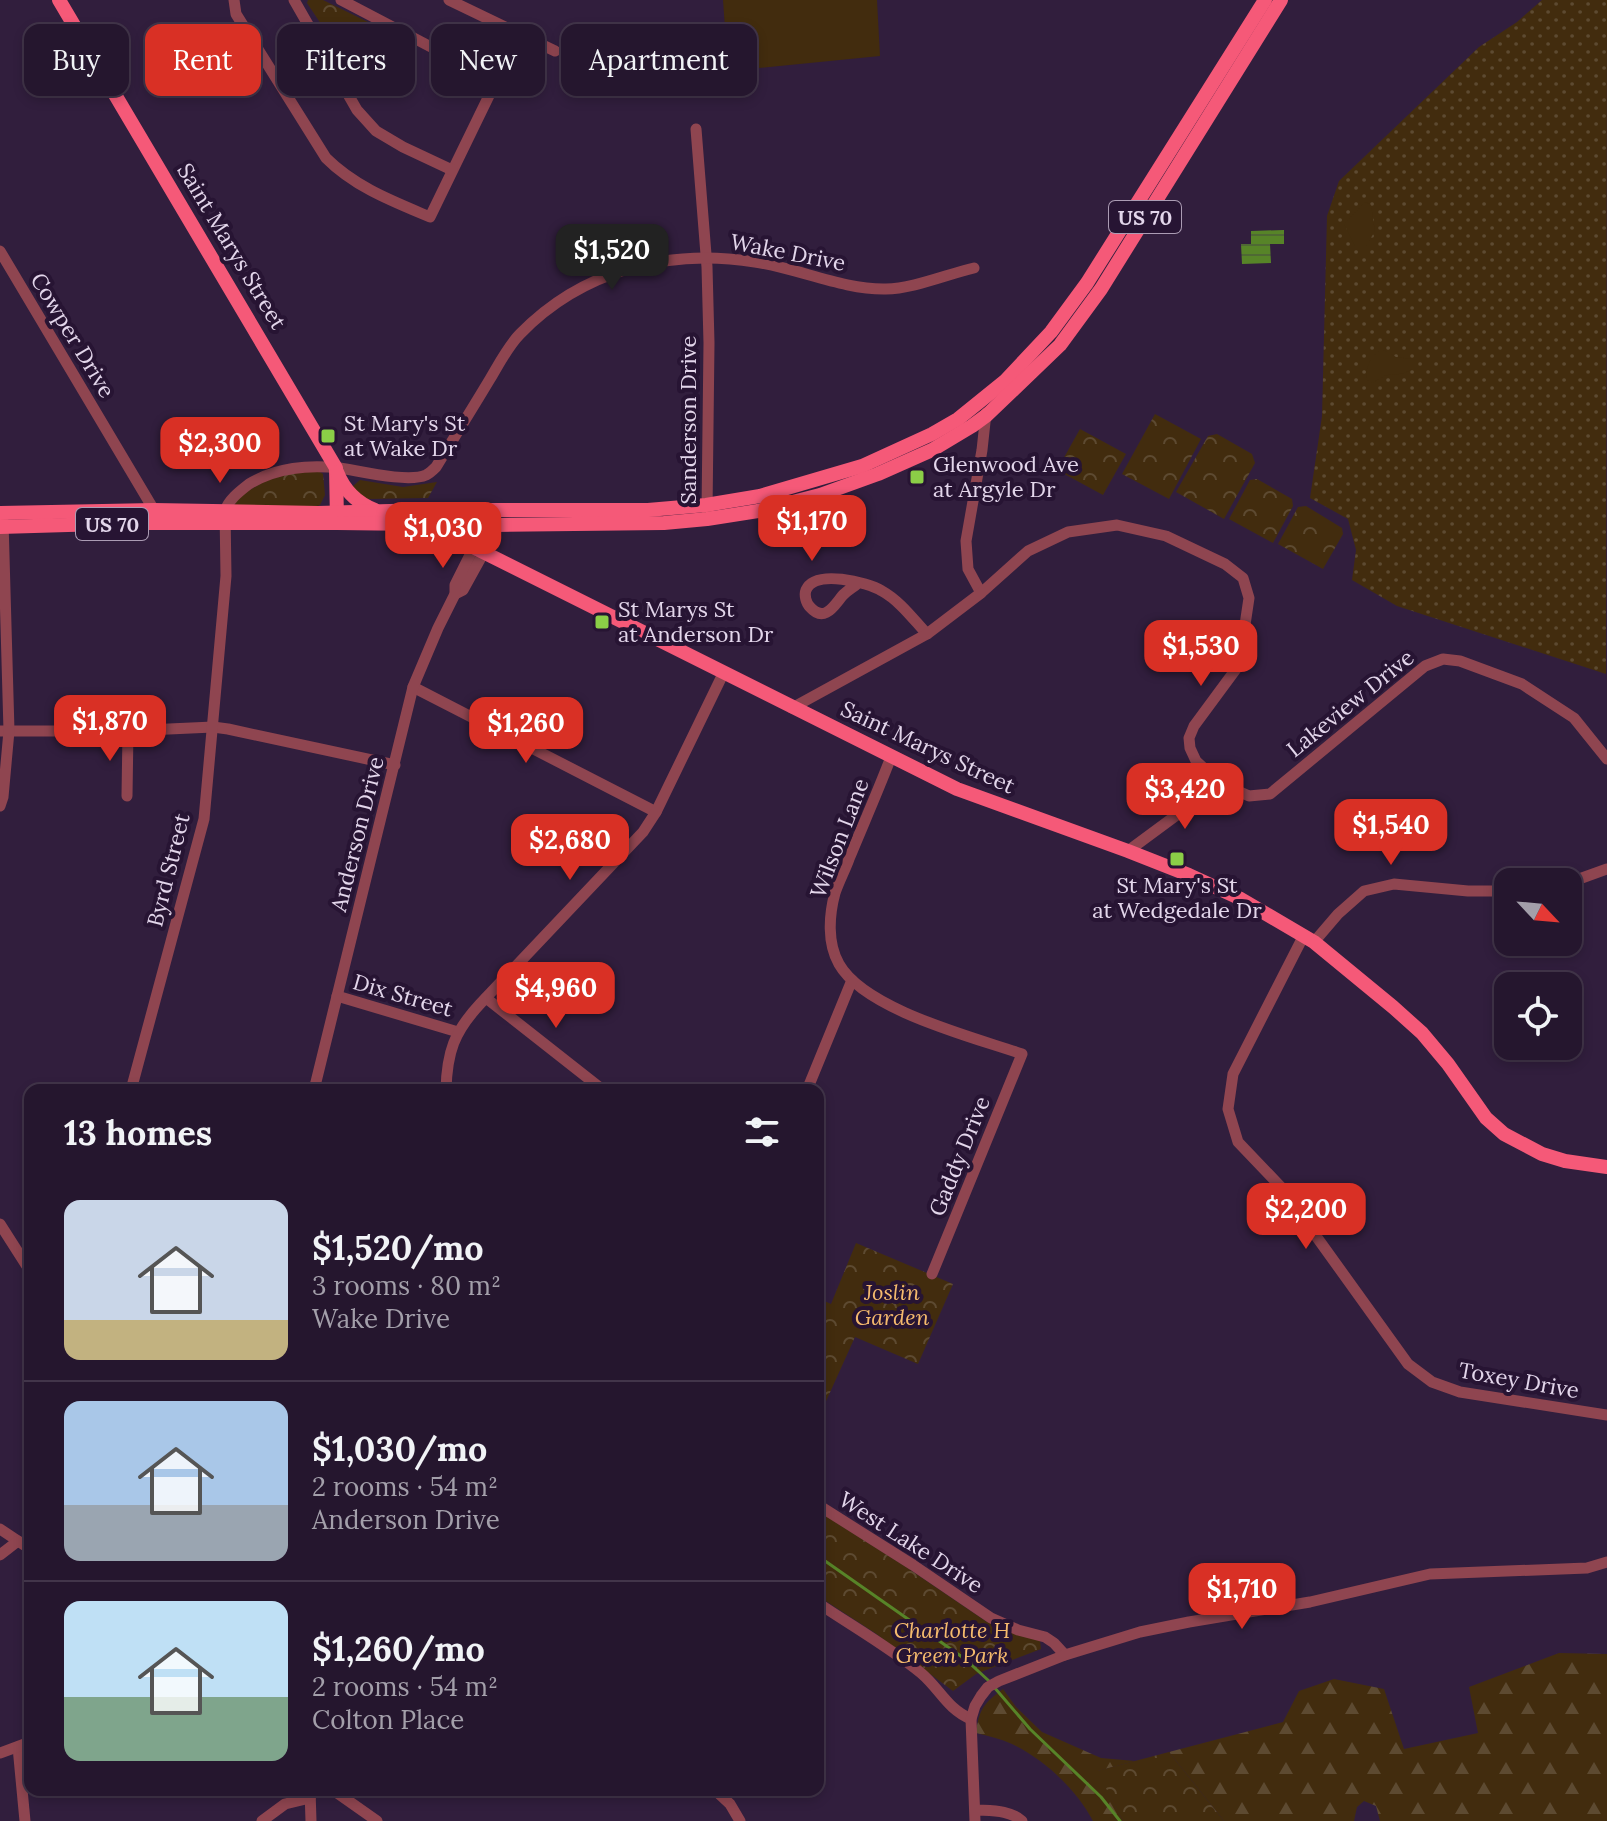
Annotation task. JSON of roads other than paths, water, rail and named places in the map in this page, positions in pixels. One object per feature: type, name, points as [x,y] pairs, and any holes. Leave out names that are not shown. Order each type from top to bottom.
[{"type":"main road","name":"Saint Marys Street","points":[[59,0],[336,468],[338,518]]},
{"type":"main road","name":"US 70","points":[[984,409],[1070,309],[1265,0]]},
{"type":"main road","name":"US 70","points":[[338,518],[380,512],[644,524],[707,512],[758,511],[820,495],[932,450],[1040,366],[1060,345],[1101,289],[1281,0]]},
{"type":"main road","points":[[336,468],[341,481],[355,498],[380,512]]},
{"type":"main road","name":"US 70","points":[[2,520],[338,518],[427,524],[478,518]]},
{"type":"main road","points":[[478,518],[478,550]]},
{"type":"main road","name":"Saint Marys Street","points":[[427,524],[957,789],[1220,888],[1309,939],[1382,997],[1422,1033],[1486,1118],[1504,1134],[1542,1154],[1607,1167]]},
{"type":"street","points":[[234,0],[236,14],[326,158],[340,173],[361,186],[430,217],[489,96]]},
{"type":"street","points":[[294,0],[357,110],[376,131],[452,170]]},
{"type":"street","points":[[341,0],[431,47]]},
{"type":"street","points":[[449,0],[498,24]]},
{"type":"street","points":[[545,46],[555,51]]},
{"type":"street","name":"Sanderson Drive","points":[[696,129],[709,343],[707,512]]},
{"type":"street","name":"Cowper Drive","points":[[0,251],[155,517]]},
{"type":"street","name":"Wake Drive","points":[[225,517],[227,504],[246,487],[270,473],[301,467],[336,468],[401,477],[424,476],[436,467],[520,334],[578,290],[625,269],[649,262],[731,259],[758,262],[855,285],[889,289],[974,268]]},
{"type":"street","points":[[981,593],[968,569],[966,541],[984,409]]},
{"type":"street","name":"Byrd Street","points":[[133,1084],[204,819],[226,576],[225,517]]},
{"type":"street","points":[[0,806],[3,797],[4,731],[2,520]]},
{"type":"street","name":"Lakeview Drive","points":[[792,708],[927,634],[981,593],[1028,551],[1068,532],[1117,525],[1166,536],[1225,564],[1243,578],[1249,598],[1239,665],[1194,726],[1189,738],[1196,761],[1220,783],[1249,796],[1270,794],[1425,666],[1443,659],[1460,661],[1522,684],[1574,718],[1607,759]]},
{"type":"street","name":"Anderson Drive","points":[[315,1084],[413,687],[455,594],[463,590],[478,550]]},
{"type":"street","points":[[858,583],[826,613],[818,613],[808,606],[805,597],[812,582],[834,579],[858,583],[881,590],[904,608],[927,634]]},
{"type":"street","points":[[447,1084],[451,1049],[467,1018],[643,832],[656,812],[723,674]]},
{"type":"street","points":[[413,687],[656,812]]},
{"type":"street","points":[[4,731],[213,727],[395,765]]},
{"type":"street","points":[[127,796],[128,731]]},
{"type":"street","name":"Wilson Lane","points":[[891,757],[835,894],[830,920],[831,943],[839,964],[852,980],[872,995],[908,1014],[1022,1054]]},
{"type":"street","points":[[1128,851],[1220,783]]},
{"type":"street","points":[[1582,878],[1607,869]]},
{"type":"street","name":"Toxey Drive","points":[[1494,891],[1394,884],[1364,891],[1309,939],[1233,1074],[1228,1109],[1238,1142],[1280,1186],[1408,1364],[1432,1382],[1460,1392],[1607,1415]]},
{"type":"street","points":[[809,1084],[852,980]]},
{"type":"street","name":"Dix Street","points":[[337,996],[458,1032]]},
{"type":"street","points":[[486,998],[595,1084]]},
{"type":"street","name":"Gaddy Drive","points":[[932,1274],[1022,1054]]},
{"type":"street","points":[[0,1224],[24,1262]]},
{"type":"street","name":"West Lake Drive","points":[[824,1509],[991,1618],[1045,1637],[1065,1655]]},
{"type":"street","points":[[0,1529],[24,1545]]},
{"type":"street","points":[[0,1555],[18,1541]]},
{"type":"street","points":[[1022,1821],[1008,1813],[976,1816],[971,1719],[975,1706],[988,1687],[999,1681],[1065,1655],[1162,1627],[1292,1605],[1430,1574],[1587,1568],[1607,1562]]},
{"type":"street","points":[[824,1607],[911,1665],[930,1681],[958,1714],[971,1719]]},
{"type":"street","points":[[0,1753],[24,1744]]},
{"type":"street","points":[[18,1747],[25,1821]]},
{"type":"street","points":[[262,1821],[285,1804],[305,1796]]},
{"type":"street","points":[[310,1796],[311,1821]]},
{"type":"street","points":[[342,1796],[377,1821]]},
{"type":"street","points":[[721,1796],[740,1821]]},
{"type":"waterway","points":[[824,1560],[965,1659],[989,1681]]},
{"type":"waterway","points":[[994,1687],[1030,1729],[1101,1797],[1120,1821]]},
{"type":"place","name":"St Mary's St at Wake Dr","points":[[328,436]]},
{"type":"place","name":"Glenwood Ave at Argyle Dr","points":[[917,477]]},
{"type":"place","name":"St Marys St at Anderson Dr","points":[[602,622]]},
{"type":"place","name":"St Mary's St at Wedgedale Dr","points":[[1177,859]]},
{"type":"park label","name":"Joslin Garden","points":[[892,1304]]},
{"type":"park label","name":"Charlotte H Green Park","points":[[952,1642]]}]
